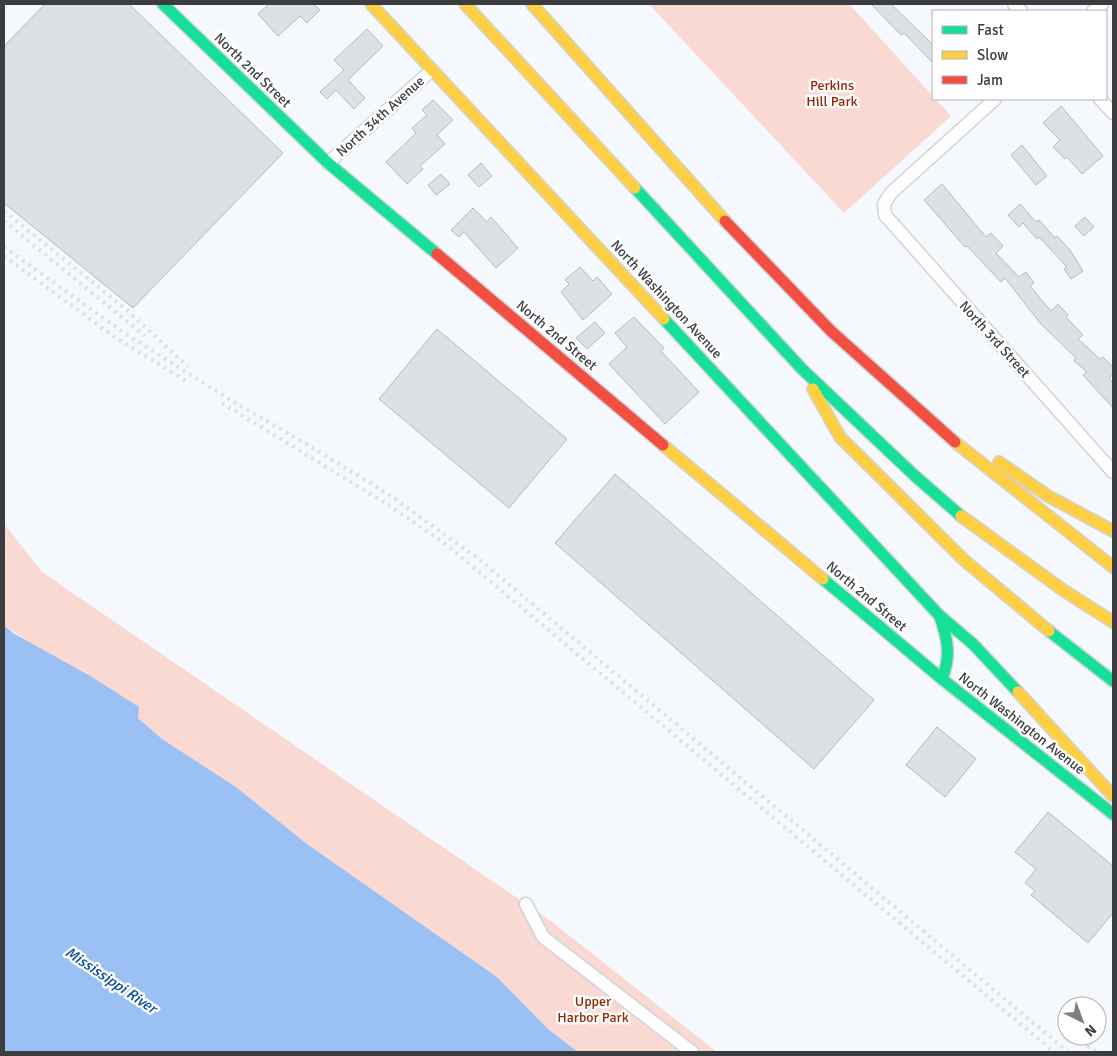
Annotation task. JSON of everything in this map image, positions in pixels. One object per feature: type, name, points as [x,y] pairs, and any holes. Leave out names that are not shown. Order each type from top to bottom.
[{"type":"main road","name":"North 2nd Street","points":[[163,4],[328,163],[942,679]]},
{"type":"main road","name":"North Washington Avenue","points":[[371,4],[939,614],[973,644],[1113,796]]},
{"type":"main road","points":[[465,4],[802,369],[902,464],[964,518],[1063,590],[1113,622]]},
{"type":"main road","points":[[532,4],[795,295],[854,353],[935,426],[1017,495],[1113,567]]},
{"type":"main road","points":[[795,295],[1016,474],[1071,510],[1113,531]]},
{"type":"main road","points":[[802,369],[840,437],[871,469],[988,582],[1042,627],[1113,681]]},
{"type":"main road","name":"North Washington Avenue","points":[[939,614],[948,641],[950,659],[942,679],[1113,814]]},
{"type":"street","name":"North 34th Avenue","points":[[328,163],[432,70]]},
{"type":"street","name":"North 3rd Street","points":[[994,100],[891,193],[884,204],[885,215],[1113,472]]},
{"type":"street","points":[[1101,100],[1113,113]]},
{"type":"street","points":[[526,904],[543,937],[692,1052]]},
{"type":"green space","name":"Perkins Hill Park","points":[[649,4],[849,4],[932,95],[932,100],[936,100],[951,116],[844,213]]},
{"type":"green space","name":"Upper Harbor Park","points":[[4,524],[42,572],[552,922],[717,1052],[578,1052],[548,1029],[497,977],[307,844],[236,787],[162,739],[138,718],[4,625]]},
{"type":"water","name":"Mississippi River","points":[[4,625],[13,633],[92,677],[139,707],[138,718],[162,739],[236,787],[307,844],[497,977],[548,1029],[578,1052],[4,1052]]},
{"type":"building","points":[[45,4],[129,4],[283,153],[133,308],[4,203],[4,46]]},
{"type":"building","points":[[269,4],[314,4],[320,10],[307,23],[300,16],[278,36],[258,14]]},
{"type":"building","points":[[871,4],[891,4],[932,44],[932,62],[904,33],[901,35]]},
{"type":"building","points":[[367,29],[383,46],[348,80],[365,98],[354,109],[336,90],[327,99],[320,92],[344,70],[334,60]]},
{"type":"building","points":[[433,100],[453,120],[437,135],[445,144],[420,166],[423,169],[407,184],[386,162],[416,133],[412,128],[427,115],[422,110]]},
{"type":"building","points":[[1061,106],[1103,156],[1082,174],[1067,157],[1065,159],[1053,147],[1060,140],[1043,123]]},
{"type":"building","points":[[1022,145],[1047,176],[1036,185],[1011,155]]},
{"type":"building","points":[[481,163],[492,176],[479,187],[468,175]]},
{"type":"building","points":[[441,174],[450,184],[436,195],[428,185]]},
{"type":"building","points":[[942,184],[986,237],[991,233],[1003,246],[996,253],[1019,277],[1026,272],[1034,283],[1030,286],[1051,311],[1058,304],[1068,315],[1066,317],[1083,335],[1078,339],[1100,359],[1103,357],[1113,367],[1113,374],[1109,378],[1113,383],[1113,408],[1083,375],[1087,372],[1074,361],[1076,358],[1040,323],[1005,278],[1001,282],[967,246],[965,247],[924,200]]},
{"type":"building","points":[[1020,204],[1036,222],[1039,220],[1055,238],[1057,236],[1070,250],[1083,271],[1071,279],[1064,269],[1067,267],[1039,237],[1037,239],[1023,223],[1019,227],[1008,215]]},
{"type":"building","points":[[473,208],[487,222],[491,217],[518,248],[496,268],[464,232],[459,237],[451,230]]},
{"type":"building","points":[[1085,217],[1094,227],[1084,236],[1075,226]]},
{"type":"building","points":[[580,267],[593,281],[597,277],[612,294],[583,320],[561,292],[569,284],[565,280]]},
{"type":"building","points":[[634,317],[664,348],[661,351],[699,392],[665,424],[609,364],[627,347],[615,333]]},
{"type":"building","points":[[595,322],[605,333],[587,349],[576,338]]},
{"type":"building","points":[[437,329],[567,439],[509,508],[379,399]]},
{"type":"building","points":[[615,474],[874,700],[814,769],[555,543]]},
{"type":"building","points":[[937,727],[976,759],[945,797],[906,765]]},
{"type":"building","points":[[1048,812],[1113,866],[1113,913],[1088,943],[1031,895],[1035,891],[1025,883],[1036,869],[1015,852]]},
{"type":"railway","points":[[4,211],[127,310],[188,367]]},
{"type":"railway","points":[[4,221],[145,336]]},
{"type":"railway","points":[[4,247],[123,332],[229,399],[388,494],[480,560],[1068,1052]]},
{"type":"railway","points":[[4,256],[116,338],[188,382]]},
{"type":"railway","points":[[222,403],[393,508],[444,543],[1054,1052]]},
{"type":"railway","points":[[1087,1046],[1098,1052]]},
{"type":"traffic: fast","points":[[163,4],[328,163],[437,254]]},
{"type":"traffic: fast","points":[[635,188],[802,369],[915,476],[961,516]]},
{"type":"traffic: fast","points":[[664,319],[939,615],[973,644],[1018,692]]},
{"type":"traffic: fast","points":[[823,579],[942,679],[1113,814]]},
{"type":"traffic: fast","points":[[940,617],[947,648],[947,663],[942,679]]},
{"type":"traffic: fast","points":[[1049,631],[1113,681]]},
{"type":"traffic: slow","points":[[371,4],[664,319]]},
{"type":"traffic: slow","points":[[465,4],[635,188]]},
{"type":"traffic: slow","points":[[532,4],[725,221]]},
{"type":"traffic: slow","points":[[813,389],[840,437],[964,560],[1049,631]]},
{"type":"traffic: slow","points":[[955,442],[1113,567]]},
{"type":"traffic: slow","points":[[663,445],[823,579]]},
{"type":"traffic: slow","points":[[999,462],[1048,496],[1113,531]]},
{"type":"traffic: slow","points":[[961,516],[1063,590],[1113,622]]},
{"type":"traffic: slow","points":[[1018,692],[1113,796]]},
{"type":"traffic: jam","points":[[725,221],[831,331],[955,442]]},
{"type":"traffic: jam","points":[[437,254],[663,445]]}]
